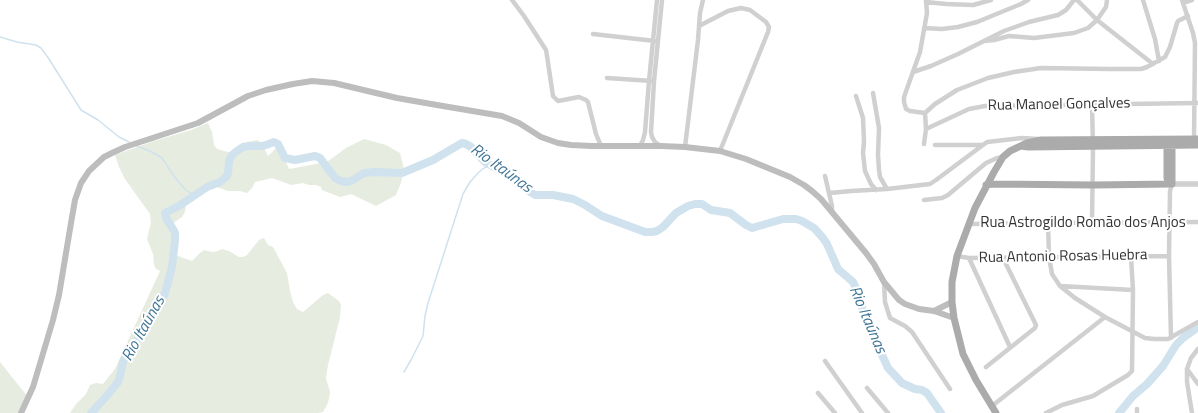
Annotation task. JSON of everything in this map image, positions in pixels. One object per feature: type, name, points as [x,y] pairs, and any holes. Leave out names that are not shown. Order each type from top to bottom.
[{"type":"main road","points":[[21,413],[33,387],[53,320],[59,296],[78,191],[89,171],[97,163],[112,153],[125,147],[198,123],[248,96],[266,90],[312,81],[334,83],[437,106],[502,116],[519,123],[549,141],[571,145],[592,146],[686,147],[720,151],[746,160],[804,185],[821,199],[866,253],[884,282],[899,300],[919,309],[934,311],[954,318]]},
{"type":"main road","points":[[996,413],[976,380],[963,354],[954,318],[952,282],[957,256],[968,224],[986,185],[1003,157],[1010,151],[1027,142],[1196,142]]},
{"type":"main road","points":[[986,185],[1170,186],[1170,143]]},
{"type":"main road","points":[[979,199],[989,189],[1002,185]]},
{"type":"main road","points":[[934,311],[952,302]]},
{"type":"street","points":[[512,0],[546,50],[553,96],[558,101],[579,97],[588,102],[596,134],[601,146]]},
{"type":"street","points":[[640,146],[645,132],[659,0],[652,0]]},
{"type":"street","points":[[686,147],[702,0]]},
{"type":"street","points":[[991,0],[973,4],[946,4],[926,1],[927,13],[919,55],[904,97],[906,109],[925,113],[935,104],[957,90],[988,78],[1030,69],[1141,69],[1154,64],[1165,57],[1169,51],[1178,21],[1188,16]]},
{"type":"street","points":[[924,28],[958,27],[977,22],[1028,0]]},
{"type":"street","points":[[913,72],[945,60],[1004,31],[1029,22],[1058,15],[1066,10],[1074,0]]},
{"type":"street","points":[[1077,0],[1118,38],[1154,64]]},
{"type":"street","points":[[982,41],[1014,36],[1034,38],[1066,34],[1088,28],[1097,20],[1106,7],[1107,0]]},
{"type":"street","points":[[1144,0],[1159,60]]},
{"type":"street","points":[[1192,0],[1183,1],[1195,38],[1197,57],[1196,142]]},
{"type":"street","points":[[699,26],[728,11],[741,8],[750,10],[766,22],[769,27],[720,151]]},
{"type":"street","points":[[593,34],[655,41]]},
{"type":"street","points":[[607,78],[651,81]]},
{"type":"street","points":[[651,81],[651,132],[655,142],[661,146]]},
{"type":"street","points":[[873,93],[879,128],[878,170],[887,189]]},
{"type":"street","points":[[856,96],[863,118],[863,153],[865,171],[871,184],[876,190]]},
{"type":"street","name":"Rua Manoel Gonçalves","points":[[926,129],[969,109],[985,106],[1196,103]]},
{"type":"street","points":[[1092,104],[1092,223]]},
{"type":"street","points":[[924,144],[926,129],[925,113]]},
{"type":"street","points":[[592,146],[596,134]]},
{"type":"street","points":[[830,193],[930,184],[982,145],[990,141],[1031,138],[1041,143]]},
{"type":"street","points":[[935,144],[982,145]]},
{"type":"street","points":[[924,200],[942,198],[948,195],[986,162],[1003,157]]},
{"type":"street","points":[[825,176],[830,193],[832,213]]},
{"type":"street","points":[[1171,338],[1169,256],[1170,186],[1198,184]]},
{"type":"street","name":"Rua Astrogildo Romão dos Anjos","points":[[968,224],[1198,222]]},
{"type":"street","points":[[1048,223],[1049,257],[1052,274],[1060,286],[1075,298],[1105,317],[1145,338],[1171,338],[1198,322]]},
{"type":"street","name":"Rua Antonio Rosas Huebra","points":[[957,256],[969,258],[1004,258],[1169,256]]},
{"type":"street","points":[[1046,413],[1062,405],[1093,396],[1132,372],[1133,290],[1131,257]]},
{"type":"street","points":[[969,258],[1010,347]]},
{"type":"street","points":[[986,367],[1035,328],[1036,323],[1004,258]]},
{"type":"street","points":[[884,282],[885,302],[890,318],[905,326],[912,332],[950,389]]},
{"type":"street","points":[[1060,286],[1133,290]]},
{"type":"street","points":[[992,406],[1105,317]]},
{"type":"street","points":[[1192,413],[1187,382],[1187,369],[1194,352],[1198,350]]},
{"type":"street","points":[[825,361],[862,413]]},
{"type":"street","points":[[1187,369],[1198,384]]},
{"type":"street","points":[[867,388],[888,413]]},
{"type":"street","points":[[818,393],[835,413]]},
{"type":"shaded area","points":[[208,123],[212,132],[214,145],[217,149],[233,153],[238,149],[240,144],[257,140],[261,142],[268,156],[279,145],[289,169],[327,162],[346,148],[364,139],[386,145],[400,153],[404,169],[401,183],[396,195],[376,206],[351,194],[340,197],[322,190],[321,187],[316,185],[303,183],[291,185],[272,178],[255,182],[247,193],[240,191],[228,191],[211,185],[187,198],[184,198],[186,205],[185,212],[182,217],[172,224],[170,228],[174,241],[173,252],[175,255],[192,261],[204,250],[212,252],[222,249],[239,257],[243,257],[247,255],[259,240],[264,238],[268,245],[273,247],[287,273],[293,302],[297,309],[303,312],[323,295],[328,293],[339,301],[341,305],[340,317],[326,378],[330,392],[327,405],[323,412],[318,413],[70,413],[76,404],[86,394],[90,385],[96,383],[103,384],[115,369],[160,271],[156,269],[154,265],[153,254],[147,239],[151,223],[150,214],[125,179],[115,155]]},
{"type":"shaded area","points":[[0,362],[28,397],[19,413],[0,413]]},
{"type":"waterway","points":[[0,37],[36,45],[41,48],[81,110],[98,120],[119,137],[129,142]]},
{"type":"waterway","name":"Rio Itaúnas","points":[[91,413],[118,382],[123,362],[129,350],[146,329],[165,293],[172,267],[175,240],[175,233],[166,218],[165,213],[179,206],[207,187],[220,182],[225,178],[228,174],[229,161],[232,155],[243,147],[263,146],[274,142],[278,144],[285,158],[295,160],[315,156],[320,158],[335,178],[347,182],[364,173],[402,173],[433,160],[462,143],[471,147],[485,162],[514,178],[524,188],[535,195],[553,195],[573,199],[602,216],[645,232],[657,231],[663,227],[676,213],[695,204],[702,204],[711,210],[730,213],[752,228],[783,219],[796,219],[802,221],[814,228],[823,238],[838,269],[853,282],[866,320],[888,368],[902,383],[927,393],[941,413]]},
{"type":"waterway","points":[[137,146],[162,158],[176,179],[185,189],[190,193],[196,194]]},
{"type":"waterway","points":[[404,372],[423,336],[428,303],[463,194],[470,182],[479,172],[490,165]]},
{"type":"waterway","name":"Rio Itaúnas","points":[[1119,413],[1133,396],[1147,384],[1163,366],[1176,345],[1198,327]]}]
